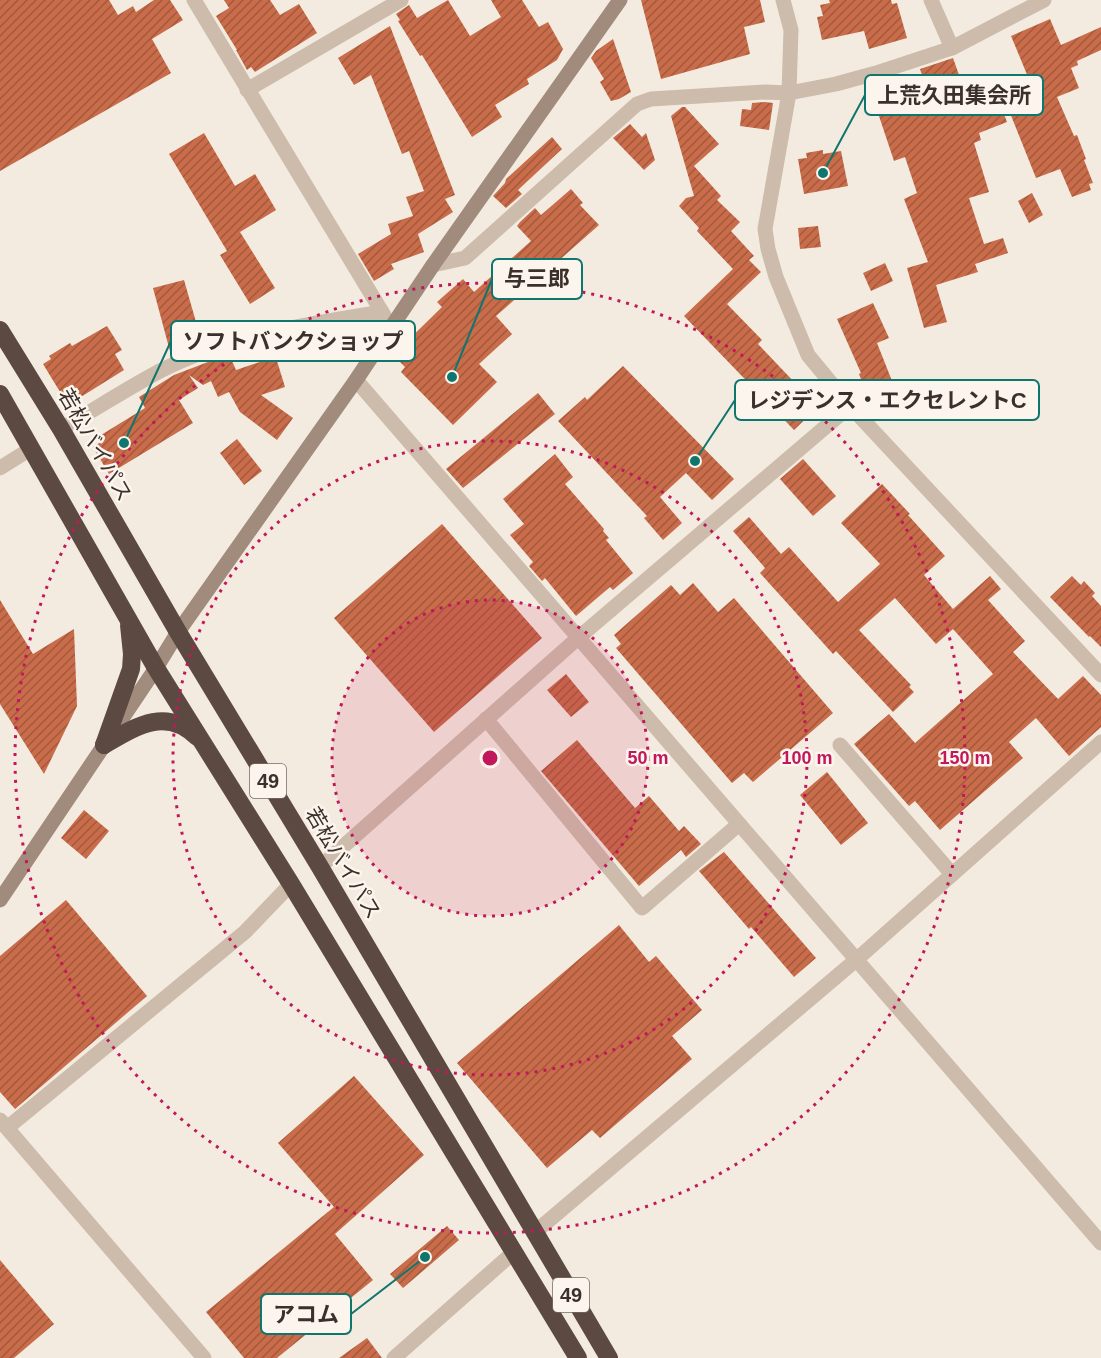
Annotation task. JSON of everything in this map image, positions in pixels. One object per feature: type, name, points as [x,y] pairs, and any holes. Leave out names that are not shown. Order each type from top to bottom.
[{"type":"highway","name":"若松バイパス","points":[[0,330],[61,429],[178,632],[320,867],[609,1358]]},
{"type":"highway","name":"49","points":[[0,394],[156,668],[291,884],[578,1358]]},
{"type":"highway","points":[[104,745],[130,669],[130,636],[126,614]]},
{"type":"highway","points":[[104,745],[141,725],[157,720],[185,728],[204,744]]},
{"type":"street","points":[[194,0],[391,327]]},
{"type":"street","points":[[247,90],[401,0]]},
{"type":"street","points":[[0,900],[178,632],[620,0]]},
{"type":"street","points":[[783,0],[791,30],[789,93],[765,229],[776,277],[808,355],[850,406],[1101,675]]},
{"type":"street","points":[[931,0],[952,48]]},
{"type":"street","points":[[433,265],[465,258],[637,104],[651,99],[765,92],[789,93],[859,78],[952,48],[1044,0]]},
{"type":"street","points":[[61,429],[162,370],[235,341],[302,324],[382,312]]},
{"type":"street","points":[[356,380],[1101,1243]]},
{"type":"street","points":[[320,867],[578,638],[850,406]]},
{"type":"street","points":[[0,468],[32,448]]},
{"type":"street","points":[[486,719],[642,908],[739,824]]},
{"type":"street","points":[[534,1233],[856,960],[1101,742]]},
{"type":"street","points":[[840,745],[952,874]]},
{"type":"street","points":[[204,1358],[3,1124],[245,932],[291,884]]},
{"type":"street","points":[[394,1358],[515,1251]]},
{"type":"building","points":[[0,0],[109,0],[118,15],[133,6],[136,12],[154,0],[170,0],[183,20],[152,39],[171,73],[0,171]]},
{"type":"building","points":[[224,0],[270,0],[280,15],[299,4],[317,33],[255,72],[251,67],[247,70],[216,16],[229,8]]},
{"type":"building","points":[[448,0],[470,36],[501,17],[491,0],[522,0],[539,27],[548,22],[563,49],[557,60],[527,79],[529,84],[495,105],[502,117],[472,137],[422,55],[420,56],[398,21],[400,20],[396,14],[409,5],[417,18]]},
{"type":"building","points":[[641,0],[760,0],[765,22],[744,27],[750,54],[661,79]]},
{"type":"building","points":[[829,0],[891,0],[892,4],[897,3],[907,38],[869,49],[864,31],[822,40],[817,17],[823,16],[820,5],[830,3]]},
{"type":"building","points":[[1050,19],[1061,45],[1101,27],[1101,50],[1077,61],[1078,65],[1071,68],[1079,88],[1057,97],[1074,136],[1077,135],[1093,183],[1089,184],[1091,190],[1072,197],[1060,169],[1036,178],[1010,113],[1038,101],[1011,36]]},
{"type":"building","points":[[390,26],[455,195],[445,199],[453,212],[418,234],[424,252],[391,264],[394,269],[374,281],[358,254],[391,234],[388,224],[413,216],[406,197],[424,191],[409,151],[402,154],[371,75],[354,85],[338,58]]},
{"type":"building","points":[[613,39],[631,92],[611,101],[600,82],[604,79],[591,58],[596,51]]},
{"type":"building","points":[[953,58],[971,109],[998,99],[1007,122],[979,133],[981,140],[974,143],[989,192],[969,198],[984,244],[1003,238],[1008,253],[975,264],[978,272],[936,285],[947,322],[924,328],[907,268],[928,262],[904,199],[917,193],[905,157],[894,161],[876,107],[927,90],[920,69]]},
{"type":"building","points":[[752,103],[773,103],[769,130],[740,126],[742,109],[751,110]]},
{"type":"building","points":[[685,107],[719,144],[694,166],[721,196],[717,200],[740,222],[731,231],[754,256],[749,260],[761,272],[727,304],[762,340],[758,344],[818,407],[794,430],[684,316],[733,269],[697,231],[699,228],[679,206],[686,198],[694,196],[671,116]]},
{"type":"building","points":[[630,124],[642,137],[646,133],[655,160],[644,170],[613,138]]},
{"type":"building","points":[[204,133],[235,186],[255,174],[276,210],[240,232],[275,288],[250,304],[220,255],[227,251],[169,154]]},
{"type":"building","points":[[552,137],[562,149],[518,190],[522,194],[506,208],[493,196],[506,179]]},
{"type":"building","points":[[823,150],[823,154],[841,151],[848,186],[804,194],[798,159],[807,158],[806,153]]},
{"type":"building","points":[[571,189],[583,203],[580,205],[599,225],[496,316],[512,334],[479,364],[497,382],[453,425],[401,372],[405,367],[393,355],[442,307],[437,302],[463,279],[474,292],[531,241],[517,226],[520,222],[535,208],[541,215]]},
{"type":"building","points":[[1032,193],[1043,215],[1029,223],[1018,201]]},
{"type":"building","points":[[818,226],[821,247],[800,249],[798,228]]},
{"type":"building","points":[[885,263],[893,281],[871,291],[863,273]]},
{"type":"building","points":[[184,280],[202,343],[171,355],[153,288]]},
{"type":"building","points":[[873,303],[889,338],[877,343],[902,406],[875,416],[859,374],[861,373],[837,319]]},
{"type":"building","points":[[107,326],[122,350],[115,354],[124,370],[68,405],[43,364],[51,359],[49,356],[70,343],[72,346]]},
{"type":"building","points":[[299,337],[303,355],[277,361],[285,387],[261,395],[293,418],[277,440],[240,412],[229,392],[218,397],[211,381],[203,385],[189,375],[198,388],[179,400],[193,423],[109,474],[93,447],[104,440],[101,435],[145,408],[139,397],[174,375],[229,354],[236,370],[269,359],[266,344]]},
{"type":"building","points":[[623,366],[734,479],[712,500],[686,473],[660,497],[682,523],[663,540],[644,518],[647,516],[558,421],[585,397],[587,400]]},
{"type":"building","points":[[538,393],[555,414],[463,488],[446,469]]},
{"type":"building","points":[[237,439],[262,471],[244,485],[220,453]]},
{"type":"building","points":[[555,454],[573,477],[565,484],[604,529],[603,531],[609,538],[606,540],[633,573],[613,590],[610,587],[576,616],[545,578],[542,581],[529,566],[533,562],[510,535],[524,524],[503,499]]},
{"type":"building","points":[[803,459],[836,496],[813,516],[780,479]]},
{"type":"building","points":[[882,484],[945,556],[924,575],[953,609],[990,576],[1001,589],[988,600],[1025,641],[1013,652],[1058,699],[1083,676],[1101,695],[1101,727],[1069,756],[1036,718],[1009,742],[1023,758],[940,830],[915,801],[909,806],[854,744],[889,714],[915,743],[993,674],[953,629],[936,644],[895,598],[859,630],[911,685],[909,687],[914,692],[893,712],[836,651],[833,654],[760,573],[765,568],[733,531],[749,517],[781,554],[789,547],[838,602],[880,564],[841,523]]},
{"type":"building","points":[[442,524],[542,638],[434,732],[334,618]]},
{"type":"building","points":[[1072,576],[1081,585],[1084,581],[1095,593],[1092,596],[1101,606],[1101,647],[1050,597]]},
{"type":"building","points":[[693,583],[718,612],[734,598],[833,713],[753,782],[744,773],[732,783],[616,648],[621,644],[614,635],[671,585],[680,595]]},
{"type":"building","points":[[0,600],[33,654],[74,629],[77,706],[44,774],[0,704]]},
{"type":"building","points":[[566,674],[589,702],[571,717],[547,690]]},
{"type":"building","points":[[577,740],[635,808],[649,796],[679,831],[684,826],[701,844],[686,857],[681,850],[639,886],[541,771]]},
{"type":"building","points":[[827,772],[868,823],[841,845],[800,795]]},
{"type":"building","points":[[84,810],[109,831],[86,859],[61,838]]},
{"type":"building","points":[[724,852],[816,958],[794,977],[699,871]]},
{"type":"building","points":[[66,900],[147,996],[15,1109],[0,1092],[0,956]]},
{"type":"building","points":[[619,925],[649,962],[656,956],[702,1010],[672,1036],[692,1059],[600,1138],[592,1130],[547,1168],[457,1063]]},
{"type":"building","points":[[354,1076],[424,1155],[335,1234],[373,1280],[277,1358],[244,1358],[206,1312],[334,1207],[278,1143]]},
{"type":"building","points":[[447,1226],[459,1240],[403,1288],[390,1274]]},
{"type":"building","points":[[0,1260],[54,1324],[14,1358],[0,1358]]},
{"type":"building","points":[[367,1338],[382,1358],[339,1358]]},
{"type":"place","name":"上荒久田集会所","points":[[823,173]]},
{"type":"place","name":"与三郎","points":[[452,377]]},
{"type":"place","name":"ソフトバンクショップ","points":[[124,443]]},
{"type":"place","name":"レジデンス・エクセレントC","points":[[695,461]]},
{"type":"place","name":"アコム","points":[[425,1257]]}]
